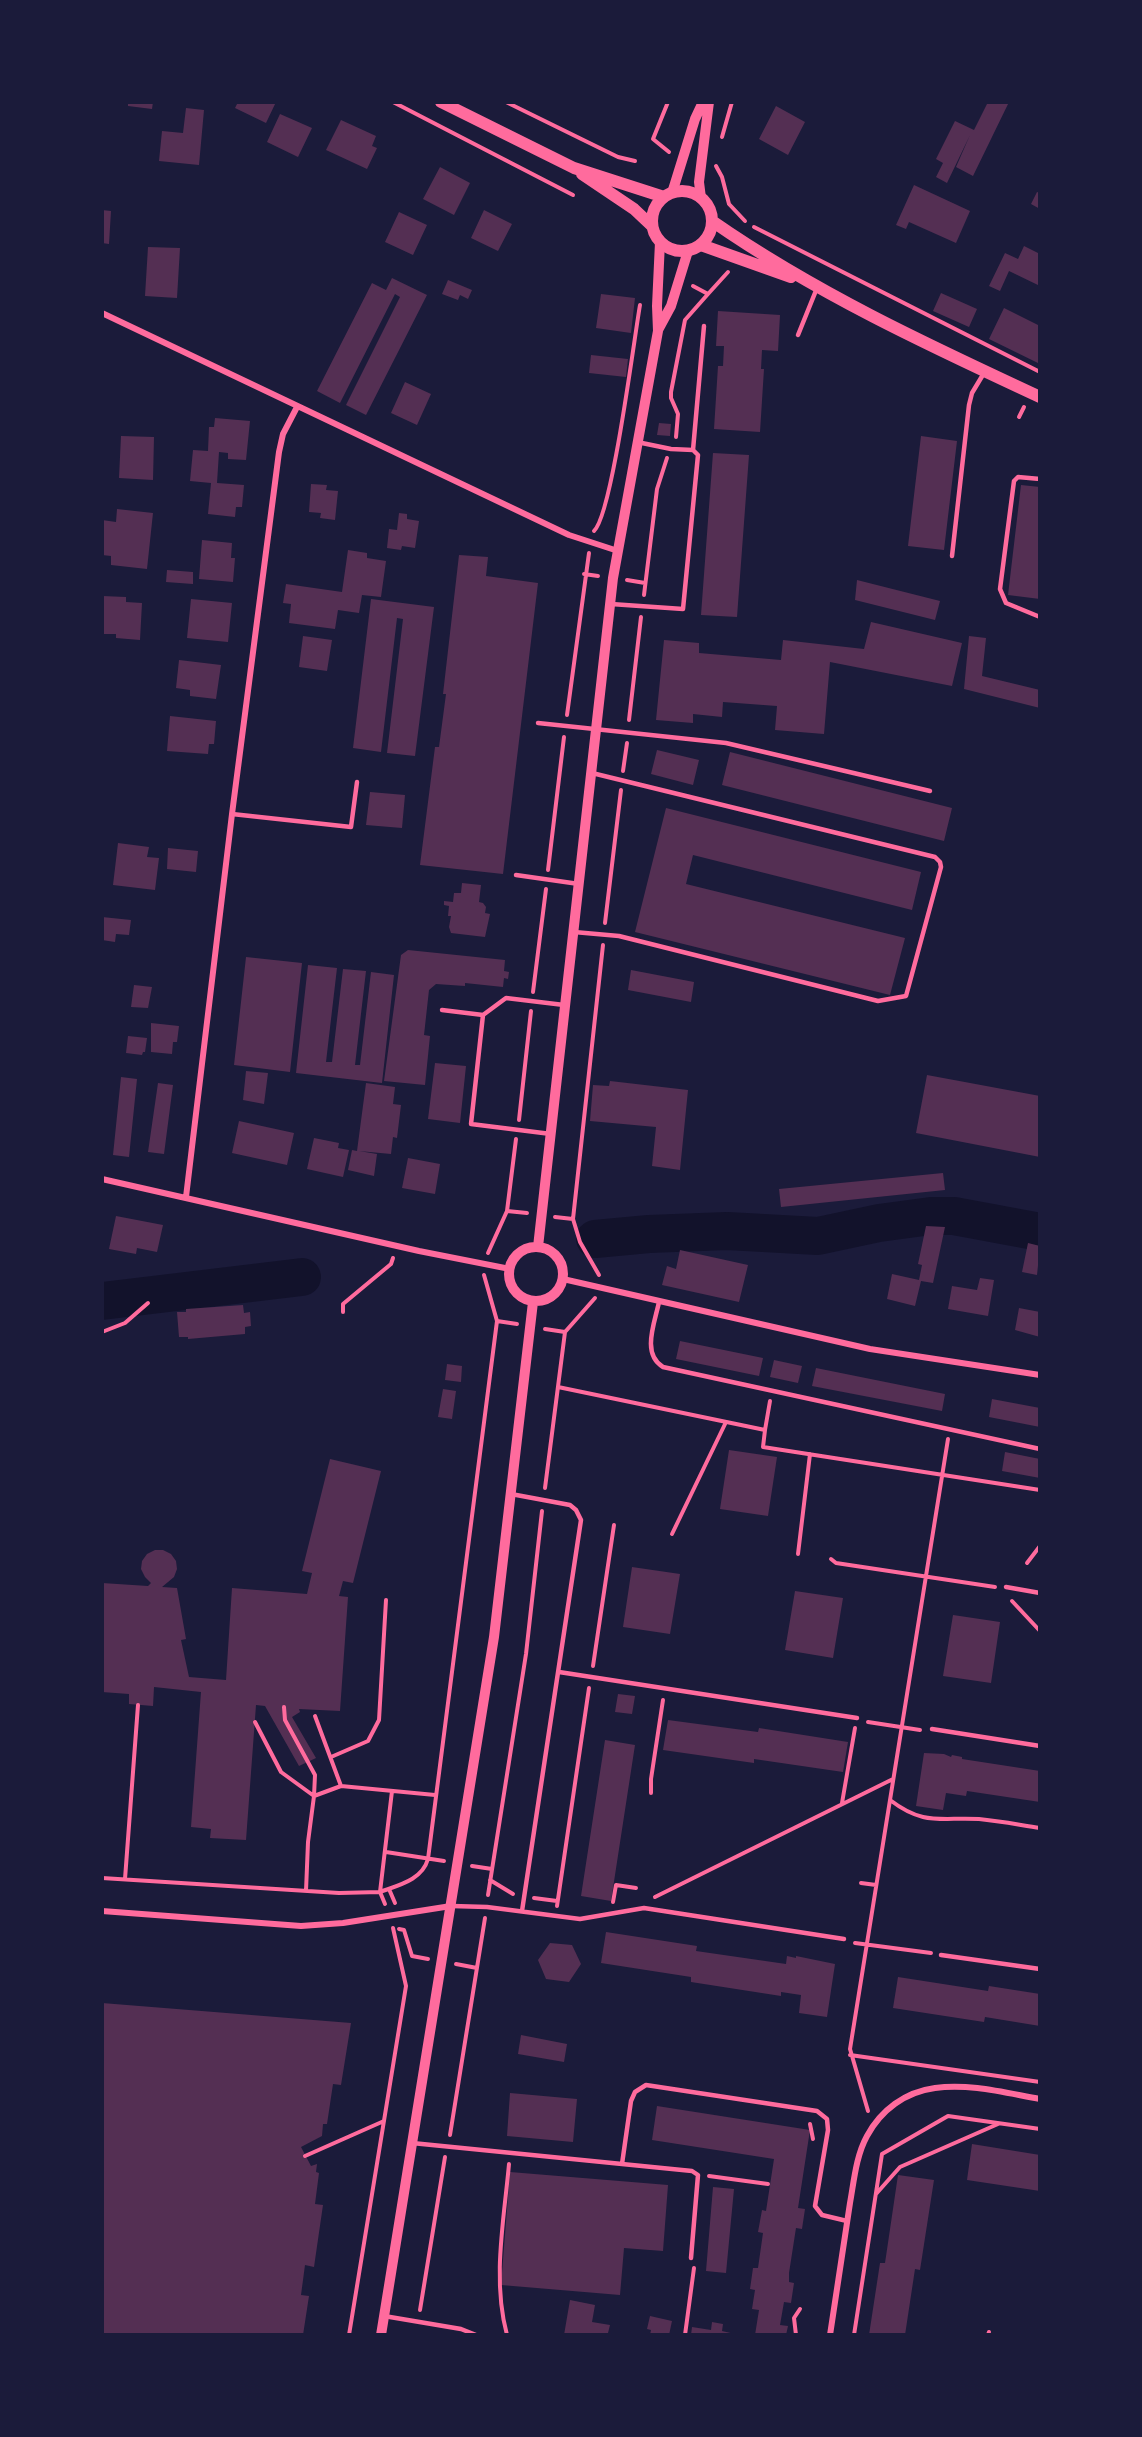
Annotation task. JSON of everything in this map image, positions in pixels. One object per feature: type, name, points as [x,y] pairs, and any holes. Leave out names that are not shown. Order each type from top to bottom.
[{"type":"main road","points":[[441,102],[574,168],[634,209],[652,226],[660,242],[675,251],[688,251],[701,245],[708,237],[712,221],[711,213],[701,198],[686,192],[668,195],[574,168]]},
{"type":"main road","points":[[652,226],[654,209],[668,195]]},
{"type":"main road","points":[[712,221],[817,288],[861,308],[915,339],[1040,397]]},
{"type":"main road","points":[[701,245],[804,281]]},
{"type":"street","points":[[668,195],[703,102]]},
{"type":"street","points":[[701,198],[699,182],[709,102]]},
{"type":"street","points":[[538,1247],[611,604],[618,551],[658,331],[660,242]]},
{"type":"street","points":[[658,331],[671,306],[688,251]]},
{"type":"street","points":[[102,314],[591,544],[618,551]]},
{"type":"street","points":[[186,1197],[279,452],[283,434],[297,407]]},
{"type":"street","points":[[102,1179],[395,1246],[510,1269]]},
{"type":"street","points":[[538,1247],[549,1250],[558,1257],[563,1268],[563,1279],[559,1289],[552,1297],[533,1302],[515,1292],[510,1283],[510,1269],[514,1258],[522,1251],[538,1247]]},
{"type":"street","points":[[563,1279],[870,1349],[1040,1375]]},
{"type":"street","points":[[381,2335],[494,1638],[533,1302]]},
{"type":"street","points":[[102,1911],[301,1926],[389,1917],[431,1907],[452,1905]]},
{"type":"street","points":[[830,2335],[860,2151],[874,2124],[885,2111],[903,2098],[935,2088],[964,2087],[1040,2099]]},
{"type":"lane","points":[[798,335],[817,288]]},
{"type":"lane","points":[[611,604],[683,609],[698,456],[693,450],[704,326]]},
{"type":"lane","points":[[952,556],[969,405],[972,393],[985,370]]},
{"type":"lane","points":[[637,442],[671,449],[693,450]]},
{"type":"lane","points":[[1040,479],[1018,477],[1014,481],[1000,589],[1006,603],[1040,617]]},
{"type":"lane","points":[[538,723],[726,743],[930,791]]},
{"type":"lane","points":[[574,932],[619,936],[878,1001],[906,996],[941,867],[940,862],[934,857],[592,773]]},
{"type":"lane","points":[[232,814],[351,827],[357,782]]},
{"type":"lane","points":[[516,875],[580,884]]},
{"type":"lane","points":[[442,1010],[483,1015],[506,998],[566,1005]]},
{"type":"lane","points":[[483,1015],[471,1124],[551,1134]]},
{"type":"lane","points":[[659,1302],[650,1342],[655,1362],[663,1367],[1040,1449]]},
{"type":"lane","points":[[511,1494],[573,1507],[581,1520],[522,1911]]},
{"type":"lane","points":[[1006,1587],[1040,1593]]},
{"type":"lane","points":[[559,1672],[857,1718]]},
{"type":"lane","points":[[932,1729],[1040,1746]]},
{"type":"lane","points":[[452,1905],[487,1907],[580,1919],[595,1918],[632,1908],[644,1908],[844,1939]]},
{"type":"lane","points":[[941,1955],[1040,1969]]},
{"type":"lane","points":[[622,2164],[631,2101],[635,2092],[646,2085],[817,2111],[827,2119],[828,2130],[815,2206],[822,2216],[847,2221]]},
{"type":"lane","points":[[412,2143],[692,2171],[698,2175],[691,2258]]},
{"type":"lane","points":[[384,2316],[461,2329],[476,2335]]},
{"type":"path","points":[[393,102],[573,195]]},
{"type":"path","points":[[506,102],[618,157],[635,161]]},
{"type":"path","points":[[653,139],[668,102]]},
{"type":"path","points":[[749,225],[1040,372]]},
{"type":"path","points":[[102,1878],[306,1891],[380,1892],[420,1875],[425,1868],[497,1321],[484,1276],[490,1245],[507,1211],[584,574],[594,531],[604,515],[625,407],[641,299]]},
{"type":"path","points":[[419,2322],[526,1654],[566,1332],[595,1298],[600,1277],[580,1242],[573,1219],[644,594]]},
{"type":"path","points":[[343,1312],[343,1304],[391,1264],[395,1246]]},
{"type":"path","points":[[102,1332],[125,1323],[148,1303]]},
{"type":"path","points":[[558,1388],[765,1430]]},
{"type":"path","points":[[771,1391],[763,1447],[1040,1490]]},
{"type":"path","points":[[672,1534],[726,1422]]},
{"type":"path","points":[[874,2124],[850,2055],[949,1430]]},
{"type":"path","points":[[798,1554],[810,1454]]},
{"type":"path","points":[[556,1916],[560,1903],[614,1525]]},
{"type":"path","points":[[1027,1563],[1040,1546]]},
{"type":"path","points":[[831,1559],[836,1563],[989,1588],[1006,1587],[1005,1593],[1040,1631]]},
{"type":"path","points":[[331,1757],[368,1741],[379,1720],[386,1600]]},
{"type":"path","points":[[651,1793],[664,1688]]},
{"type":"path","points":[[125,1879],[138,1706]]},
{"type":"path","points":[[284,1707],[285,1720],[315,1775],[306,1891]]},
{"type":"path","points":[[315,1716],[341,1786]]},
{"type":"path","points":[[842,1804],[856,1730],[850,1717]]},
{"type":"path","points":[[857,1718],[928,1731],[932,1729]]},
{"type":"path","points":[[255,1722],[281,1772],[314,1796]]},
{"type":"path","points":[[644,1908],[649,1900],[893,1779]]},
{"type":"path","points":[[314,1796],[341,1786],[435,1795]]},
{"type":"path","points":[[349,2335],[406,1986],[389,1917],[380,1892],[392,1791]]},
{"type":"path","points":[[890,1800],[916,1816],[928,1819],[991,1820],[1040,1828]]},
{"type":"path","points":[[386,1852],[428,1859]]},
{"type":"path","points":[[490,1880],[516,1896],[560,1903]]},
{"type":"path","points":[[861,1883],[876,1885]]},
{"type":"path","points":[[608,1906],[613,1904],[616,1885],[636,1888]]},
{"type":"path","points":[[844,1939],[848,1942],[941,1955]]},
{"type":"path","points":[[850,2055],[1040,2082]]},
{"type":"path","points":[[854,2335],[882,2154],[948,2116],[1040,2129]]},
{"type":"path","points":[[805,2119],[812,2126],[814,2144]]},
{"type":"path","points":[[305,2156],[384,2121]]},
{"type":"path","points":[[876,2194],[900,2167],[1000,2124]]},
{"type":"path","points":[[507,2335],[500,2310],[498,2288],[510,2152]]},
{"type":"path","points":[[714,2177],[768,2184]]},
{"type":"path","points":[[685,2335],[695,2270]]},
{"type":"path","points":[[796,2335],[794,2318],[800,2309]]},
{"type":"shaded area","points":[[639,1231],[642,1245],[635,1240],[594,1244],[592,1235]]},
{"type":"building","points":[[128,102],[153,102],[152,109],[128,106]]},
{"type":"building","points":[[238,102],[276,102],[266,123],[235,108]]},
{"type":"building","points":[[988,102],[1009,102],[973,176],[956,167],[970,135],[947,183],[936,177],[943,163],[936,159],[955,121],[974,130]]},
{"type":"building","points":[[776,106],[805,122],[788,155],[759,139]]},
{"type":"building","points":[[186,108],[204,110],[199,165],[159,161],[162,131],[183,133]]},
{"type":"building","points":[[280,114],[312,128],[298,157],[267,142]]},
{"type":"building","points":[[341,120],[376,136],[372,146],[377,148],[367,169],[326,150]]},
{"type":"building","points":[[440,167],[470,183],[454,215],[423,199]]},
{"type":"building","points":[[914,185],[970,211],[956,243],[909,222],[906,229],[896,225]]},
{"type":"building","points":[[1037,192],[1040,193],[1040,209],[1031,204]]},
{"type":"building","points":[[102,210],[111,211],[109,244],[102,243]]},
{"type":"building","points":[[484,210],[512,224],[498,251],[471,238]]},
{"type":"building","points":[[399,212],[427,225],[413,255],[385,242]]},
{"type":"building","points":[[1024,246],[1040,254],[1040,286],[1009,271],[1000,291],[989,286],[1005,253],[1018,259]]},
{"type":"building","points":[[148,247],[180,248],[177,298],[145,296]]},
{"type":"building","points":[[392,278],[427,295],[366,415],[346,405],[400,297],[395,294],[340,403],[317,391],[372,283],[386,290]]},
{"type":"building","points":[[448,280],[472,290],[468,299],[460,295],[458,300],[442,294]]},
{"type":"building","points":[[941,293],[977,309],[969,327],[933,311]]},
{"type":"building","points":[[601,294],[635,298],[631,333],[596,328]]},
{"type":"building","points":[[1004,308],[1040,326],[1040,364],[989,339]]},
{"type":"building","points":[[718,311],[780,315],[778,351],[762,350],[761,369],[764,369],[760,432],[714,429],[718,366],[723,366],[724,346],[716,346]]},
{"type":"building","points":[[591,355],[628,359],[626,377],[589,373]]},
{"type":"building","points":[[405,382],[431,394],[417,425],[391,413]]},
{"type":"building","points":[[215,418],[250,421],[246,460],[228,459],[228,453],[219,452],[217,483],[244,485],[242,507],[236,507],[235,517],[208,514],[211,483],[190,481],[193,450],[208,451],[209,427],[214,427]]},
{"type":"building","points":[[659,423],[671,424],[670,436],[657,435]]},
{"type":"building","points":[[121,436],[154,437],[153,480],[119,478]]},
{"type":"building","points":[[921,436],[957,441],[944,550],[908,546]]},
{"type":"building","points":[[713,453],[749,455],[737,617],[701,615]]},
{"type":"building","points":[[311,484],[327,485],[326,490],[338,491],[335,520],[320,518],[321,513],[309,512]]},
{"type":"building","points":[[1021,485],[1040,487],[1040,599],[1008,595]]},
{"type":"building","points":[[117,509],[153,513],[147,569],[111,565],[111,556],[102,555],[102,520],[116,522]]},
{"type":"building","points":[[399,513],[407,514],[407,519],[419,521],[415,548],[402,546],[401,550],[387,548],[389,529],[397,530]]},
{"type":"building","points":[[202,540],[232,543],[231,558],[235,558],[233,582],[199,579]]},
{"type":"building","points":[[348,550],[367,553],[367,558],[386,561],[381,597],[362,595],[359,613],[338,610],[335,629],[289,623],[291,604],[283,603],[286,584],[342,592]]},
{"type":"building","points":[[459,555],[488,557],[486,576],[538,583],[503,874],[420,865],[435,747],[439,747],[446,694],[443,694]]},
{"type":"building","points":[[167,570],[193,572],[193,584],[166,582]]},
{"type":"building","points":[[857,580],[940,601],[935,620],[855,600]]},
{"type":"building","points":[[102,596],[126,597],[126,602],[142,603],[140,640],[116,638],[116,634],[102,634]]},
{"type":"building","points":[[191,599],[232,603],[228,642],[187,638]]},
{"type":"building","points":[[371,599],[434,607],[415,756],[387,753],[403,619],[397,618],[381,752],[353,748]]},
{"type":"building","points":[[871,622],[962,643],[952,686],[830,662],[824,734],[775,730],[777,706],[723,702],[722,717],[693,714],[693,723],[656,720],[664,640],[699,643],[699,653],[781,660],[783,640],[864,649]]},
{"type":"building","points":[[303,636],[332,640],[327,671],[299,667]]},
{"type":"building","points":[[969,636],[986,638],[982,676],[1040,690],[1040,708],[964,689]]},
{"type":"building","points":[[179,660],[221,665],[216,699],[190,696],[190,690],[176,688]]},
{"type":"building","points":[[170,716],[216,721],[214,744],[209,744],[208,754],[167,751]]},
{"type":"building","points":[[657,750],[699,760],[693,785],[651,774]]},
{"type":"building","points":[[730,752],[952,808],[944,841],[722,785]]},
{"type":"building","points":[[370,792],[405,795],[402,828],[366,825]]},
{"type":"building","points":[[666,808],[921,872],[912,910],[693,855],[686,884],[905,938],[890,995],[635,932]]},
{"type":"building","points":[[118,843],[149,847],[147,857],[159,858],[155,890],[113,885]]},
{"type":"building","points":[[168,848],[198,851],[196,872],[167,869]]},
{"type":"building","points":[[462,883],[481,885],[479,902],[486,907],[485,913],[490,914],[485,937],[451,933],[449,906],[444,905],[444,901],[453,902],[454,893],[461,893]]},
{"type":"building","points":[[102,917],[131,920],[129,935],[116,934],[115,942],[102,940]]},
{"type":"building","points":[[408,950],[505,960],[504,971],[509,972],[508,979],[504,978],[503,987],[465,983],[465,986],[436,984],[429,990],[424,1035],[430,1036],[425,1085],[384,1081],[401,955]]},
{"type":"building","points":[[246,957],[302,963],[290,1072],[234,1065]]},
{"type":"building","points":[[308,965],[337,968],[326,1062],[332,1062],[343,969],[366,971],[355,1065],[360,1065],[371,972],[394,975],[382,1083],[296,1073]]},
{"type":"building","points":[[631,970],[694,982],[691,1002],[628,990]]},
{"type":"building","points":[[134,985],[152,987],[148,1008],[131,1007]]},
{"type":"building","points":[[151,1023],[179,1026],[177,1042],[173,1042],[172,1054],[151,1052]]},
{"type":"building","points":[[128,1036],[147,1038],[145,1052],[142,1055],[126,1053]]},
{"type":"building","points":[[435,1063],[466,1066],[460,1123],[428,1119]]},
{"type":"building","points":[[246,1071],[268,1073],[264,1104],[243,1100]]},
{"type":"building","points":[[927,1075],[1040,1096],[1040,1157],[916,1133]]},
{"type":"building","points":[[121,1077],[137,1079],[129,1157],[113,1155]]},
{"type":"building","points":[[610,1081],[688,1090],[680,1170],[652,1166],[656,1127],[590,1121],[593,1085],[609,1086]]},
{"type":"building","points":[[158,1083],[173,1085],[164,1154],[148,1152]]},
{"type":"building","points":[[366,1083],[395,1087],[393,1104],[401,1105],[397,1138],[393,1137],[391,1154],[359,1151],[377,1154],[374,1176],[348,1170],[352,1150],[357,1151]]},
{"type":"building","points":[[239,1121],[294,1133],[287,1165],[232,1153]]},
{"type":"building","points":[[314,1138],[339,1143],[338,1148],[349,1150],[343,1177],[307,1169]]},
{"type":"building","points":[[408,1158],[440,1164],[435,1194],[402,1188]]},
{"type":"building","points":[[943,1173],[945,1190],[781,1207],[779,1189]]},
{"type":"building","points":[[116,1216],[163,1225],[157,1252],[137,1248],[136,1254],[109,1249]]},
{"type":"building","points":[[926,1226],[945,1227],[933,1283],[921,1281],[915,1306],[887,1299],[892,1274],[919,1280],[922,1265],[918,1264]]},
{"type":"building","points":[[1028,1243],[1040,1246],[1037,1275],[1022,1272]]},
{"type":"building","points":[[680,1250],[748,1265],[739,1302],[662,1285],[667,1266],[676,1269]]},
{"type":"building","points":[[980,1278],[994,1280],[988,1316],[948,1309],[952,1286],[977,1290]]},
{"type":"building","points":[[243,1305],[244,1313],[250,1312],[251,1326],[245,1327],[245,1334],[188,1339],[188,1337],[179,1337],[177,1312],[186,1312],[186,1309]]},
{"type":"building","points":[[1019,1308],[1040,1312],[1040,1337],[1015,1330]]},
{"type":"building","points":[[680,1341],[763,1358],[759,1376],[676,1359]]},
{"type":"building","points":[[774,1360],[802,1366],[798,1383],[770,1377]]},
{"type":"building","points":[[447,1364],[462,1366],[461,1382],[445,1380]]},
{"type":"building","points":[[816,1368],[945,1394],[942,1411],[812,1386]]},
{"type":"building","points":[[443,1389],[456,1391],[452,1419],[438,1417]]},
{"type":"building","points":[[992,1399],[1040,1408],[1040,1427],[989,1417]]},
{"type":"building","points":[[729,1450],[777,1457],[768,1516],[720,1509]]},
{"type":"building","points":[[1005,1452],[1040,1459],[1040,1478],[1002,1471]]},
{"type":"building","points":[[330,1459],[381,1471],[353,1583],[343,1581],[339,1596],[348,1597],[340,1711],[299,1709],[300,1712],[292,1717],[316,1758],[299,1766],[265,1706],[256,1705],[246,1840],[210,1838],[211,1829],[191,1827],[201,1692],[154,1687],[153,1706],[129,1704],[129,1694],[102,1692],[102,1583],[148,1586],[151,1583],[141,1569],[142,1561],[147,1554],[155,1550],[163,1550],[171,1554],[176,1561],[177,1569],[174,1577],[162,1587],[177,1588],[186,1639],[181,1640],[189,1677],[226,1680],[232,1588],[307,1594],[312,1573],[302,1571]]},
{"type":"building","points":[[632,1567],[680,1574],[670,1634],[623,1627]]},
{"type":"building","points":[[795,1591],[843,1598],[833,1658],[785,1650]]},
{"type":"building","points":[[953,1615],[1000,1622],[991,1683],[943,1676]]},
{"type":"building","points":[[618,1694],[635,1696],[632,1714],[615,1712]]},
{"type":"building","points":[[668,1720],[758,1732],[759,1728],[848,1742],[843,1772],[754,1759],[754,1763],[663,1750]]},
{"type":"building","points":[[605,1740],[635,1745],[611,1901],[581,1896]]},
{"type":"building","points":[[924,1753],[944,1754],[951,1757],[952,1755],[962,1757],[962,1759],[1040,1771],[1040,1802],[967,1791],[966,1796],[946,1793],[943,1810],[916,1806]]},
{"type":"building","points":[[606,1932],[697,1946],[696,1951],[786,1964],[787,1956],[796,1958],[796,1956],[835,1964],[827,2017],[799,2013],[801,1995],[781,1992],[781,1996],[691,1982],[691,1977],[601,1963]]},
{"type":"building","points":[[550,1943],[572,1945],[581,1964],[569,1982],[546,1979],[538,1960]]},
{"type":"building","points":[[898,1977],[988,1991],[989,1986],[1040,1994],[1040,2026],[985,2017],[984,2022],[893,2008]]},
{"type":"building","points":[[102,2003],[351,2023],[341,2085],[333,2084],[327,2124],[323,2124],[322,2136],[301,2147],[311,2166],[317,2164],[316,2172],[319,2173],[315,2204],[323,2205],[314,2267],[305,2265],[301,2295],[309,2296],[303,2335],[102,2335]]},
{"type":"building","points":[[521,2035],[567,2044],[564,2062],[518,2054]]},
{"type":"building","points":[[510,2093],[577,2099],[573,2142],[507,2136]]},
{"type":"building","points":[[657,2106],[810,2130],[798,2208],[805,2209],[802,2229],[796,2228],[789,2273],[789,2282],[794,2283],[791,2303],[784,2302],[780,2325],[788,2326],[786,2335],[755,2335],[759,2310],[752,2309],[755,2290],[750,2289],[753,2268],[758,2268],[763,2233],[758,2232],[762,2210],[766,2211],[774,2159],[652,2140]]},
{"type":"building","points":[[972,2144],[1040,2155],[1040,2191],[967,2180]]},
{"type":"building","points":[[510,2172],[668,2185],[663,2251],[624,2248],[620,2295],[501,2285]]},
{"type":"building","points":[[898,2175],[934,2180],[920,2270],[915,2269],[905,2335],[869,2335],[880,2263],[885,2263]]},
{"type":"building","points":[[713,2187],[734,2189],[726,2273],[706,2271]]},
{"type":"building","points":[[570,2300],[595,2305],[592,2322],[610,2325],[608,2333],[564,2335]]},
{"type":"building","points":[[650,2316],[672,2321],[669,2335],[650,2335],[651,2330],[647,2329]]},
{"type":"building","points":[[712,2322],[723,2324],[722,2331],[739,2335],[691,2335],[692,2327],[711,2330]]},
{"type":"waterway","points":[[595,1239],[727,1231],[818,1236],[879,1223],[931,1216],[954,1216],[1040,1232]]},
{"type":"waterway","points":[[102,1301],[302,1277]]}]
